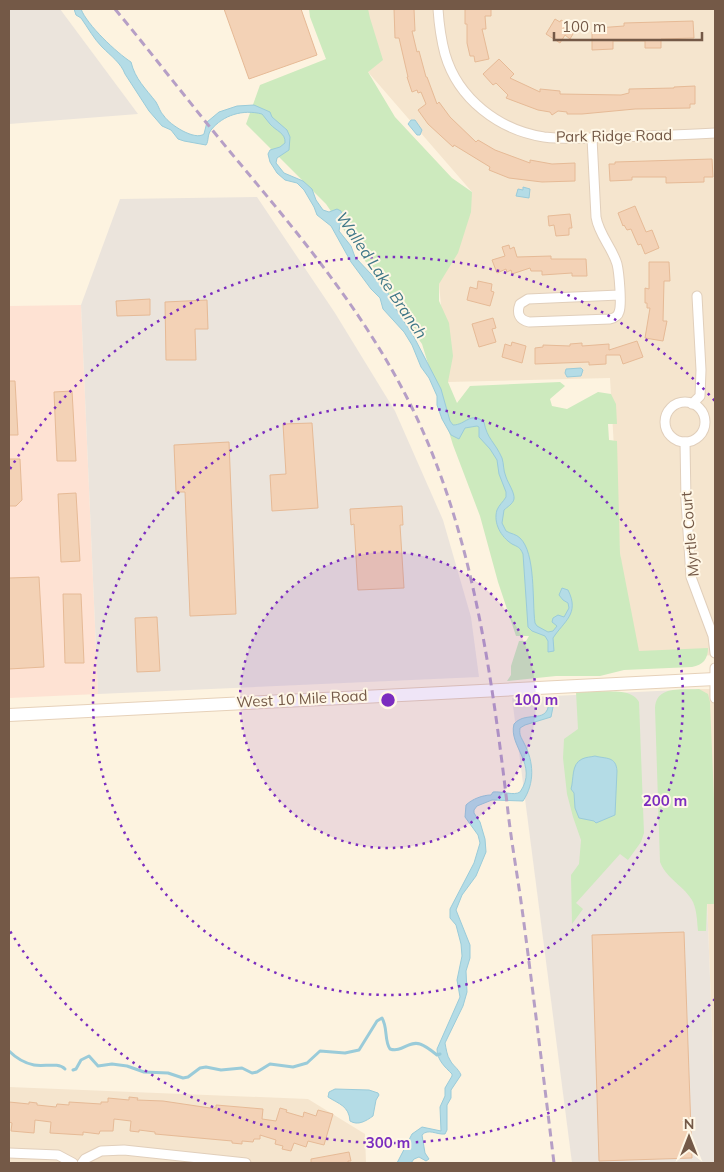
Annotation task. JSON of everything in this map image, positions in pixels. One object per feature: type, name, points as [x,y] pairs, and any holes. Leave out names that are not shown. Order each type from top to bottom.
[{"type":"main road","name":"West 10 Mile Road","points":[[9,714],[715,675]]},
{"type":"street","name":"Park Ridge Road","points":[[438,9],[442,40],[450,67],[466,94],[476,105],[500,122],[522,132],[559,138],[715,134]]},
{"type":"street","points":[[592,138],[596,217],[599,230],[617,264],[619,296],[619,313],[610,319],[529,322],[522,320],[518,314],[520,304],[528,299],[619,296]]},
{"type":"street","points":[[692,404],[700,396],[701,370],[697,296]]},
{"type":"street","points":[[684,402],[698,408],[703,414],[704,422],[703,430],[699,436],[685,442],[677,441],[671,436],[666,430],[665,422],[670,408],[684,402]]},
{"type":"street","name":"Myrtle Court","points":[[685,442],[686,501],[691,577],[713,636],[715,653]]},
{"type":"street","points":[[715,675],[715,698]]},
{"type":"street","points":[[82,1163],[85,1159],[101,1152],[124,1150],[246,1163]]},
{"type":"street","points":[[9,1153],[58,1155],[73,1163]]},
{"type":"shaded area","points":[[9,9],[60,9],[138,114],[9,124]]},
{"type":"shaded area","points":[[366,9],[715,9],[715,655],[634,660],[620,553],[610,378],[448,382],[439,284],[472,192],[368,72]]},
{"type":"shaded area","points":[[257,197],[335,313],[395,411],[443,520],[471,617],[479,677],[98,694],[81,305],[120,199]]},
{"type":"shaded area","points":[[81,305],[98,694],[9,698],[9,306]]},
{"type":"shaded area","points":[[699,689],[715,689],[715,1109]]},
{"type":"shaded area","points":[[699,689],[715,1109],[715,1163],[572,1163],[512,698]]},
{"type":"shaded area","points":[[9,1087],[308,1099],[365,1134],[366,1163],[9,1163]]},
{"type":"green space","points":[[309,9],[368,9],[383,60],[368,72],[395,117],[452,178],[472,192],[471,212],[458,253],[439,284],[439,301],[449,323],[453,356],[448,382],[457,403],[470,386],[560,382],[565,386],[550,399],[552,406],[567,409],[598,392],[611,394],[616,404],[617,424],[608,424],[609,440],[617,441],[620,553],[639,651],[708,648],[706,658],[699,665],[692,667],[624,670],[600,676],[556,676],[507,681],[511,675],[511,666],[519,641],[526,641],[529,636],[516,636],[498,582],[480,516],[453,445],[422,344],[326,204],[246,124],[260,85],[326,59],[310,17]]},
{"type":"green space","points":[[678,689],[699,689],[708,694],[710,702],[715,823],[715,904],[707,904],[706,931],[698,931],[696,912],[690,896],[667,874],[660,862],[655,708],[656,701],[665,692]]},
{"type":"green space","points":[[576,692],[627,693],[639,702],[644,833],[641,842],[628,860],[620,854],[576,903],[583,909],[572,924],[571,875],[579,864],[581,840],[567,794],[563,758],[564,739],[578,729]]},
{"type":"water","points":[[74,9],[81,9],[89,23],[103,38],[131,62],[138,79],[167,120],[183,131],[200,136],[204,134],[207,122],[219,112],[237,106],[254,105],[270,112],[272,117],[287,130],[290,137],[289,150],[277,158],[276,163],[284,173],[303,181],[312,189],[316,200],[323,210],[329,212],[337,209],[341,211],[343,220],[339,231],[351,246],[355,257],[387,291],[414,337],[441,389],[450,421],[453,425],[471,418],[484,422],[487,433],[502,458],[505,474],[514,497],[511,504],[504,510],[502,523],[506,531],[520,538],[529,555],[535,623],[537,626],[548,632],[553,631],[557,626],[552,622],[553,618],[558,615],[564,617],[569,608],[568,603],[559,595],[562,588],[568,590],[571,598],[572,605],[569,617],[553,638],[554,651],[548,652],[548,641],[545,636],[532,631],[528,627],[523,554],[519,548],[504,538],[497,525],[497,510],[506,497],[506,492],[499,474],[497,460],[479,437],[479,427],[465,428],[459,439],[451,435],[442,419],[437,405],[437,396],[429,378],[421,367],[412,345],[404,332],[383,309],[380,298],[351,262],[331,226],[317,215],[304,190],[297,183],[285,180],[277,173],[270,162],[268,154],[270,150],[280,147],[285,143],[282,134],[262,114],[248,112],[234,114],[221,120],[210,132],[206,145],[178,139],[171,130],[162,126],[149,111],[121,66],[96,40],[81,18],[76,15]]},
{"type":"water","points":[[411,120],[415,120],[422,130],[420,135],[417,135],[408,124]]},
{"type":"water","points":[[523,187],[530,189],[529,198],[516,196],[518,189],[523,190]]},
{"type":"water","points":[[581,368],[583,370],[581,376],[567,377],[565,373],[566,369]]},
{"type":"water","points":[[555,697],[551,717],[520,728],[520,736],[530,758],[532,772],[530,787],[523,801],[492,800],[477,806],[474,810],[485,839],[486,852],[476,876],[462,895],[456,910],[470,945],[470,958],[466,971],[467,992],[463,1006],[445,1043],[449,1058],[461,1075],[451,1090],[451,1098],[447,1105],[447,1130],[445,1134],[427,1132],[422,1135],[425,1153],[429,1159],[426,1161],[419,1157],[411,1163],[397,1163],[412,1134],[422,1127],[441,1131],[440,1107],[445,1096],[445,1088],[452,1076],[440,1060],[437,1049],[460,997],[457,980],[462,956],[461,944],[456,925],[450,918],[450,909],[474,863],[480,843],[478,835],[465,817],[466,805],[478,798],[491,795],[493,792],[515,794],[520,792],[525,782],[526,773],[525,764],[513,732],[514,724],[525,718],[542,715],[546,712],[549,698]]},
{"type":"water","points":[[595,756],[612,760],[617,771],[615,815],[596,823],[579,818],[575,808],[574,793],[571,789],[578,761]]},
{"type":"water","points":[[335,1089],[369,1090],[378,1093],[373,1116],[359,1123],[350,1121],[346,1109],[328,1097],[329,1092]]},
{"type":"building","points":[[224,9],[301,9],[317,55],[249,79]]},
{"type":"building","points":[[394,9],[414,9],[415,31],[412,31],[417,52],[419,51],[426,77],[437,104],[439,102],[450,117],[476,142],[478,140],[495,150],[530,163],[530,160],[552,164],[575,163],[575,181],[542,182],[509,178],[489,170],[490,167],[454,145],[453,147],[428,124],[418,110],[426,104],[421,92],[418,93],[417,90],[412,92],[399,38],[395,38]]},
{"type":"building","points":[[465,9],[491,9],[491,16],[485,16],[486,29],[482,29],[489,59],[475,62],[474,56],[470,56],[467,43]]},
{"type":"building","points":[[555,19],[560,22],[561,20],[576,29],[570,39],[565,35],[560,43],[546,34]]},
{"type":"building","points":[[693,21],[694,38],[661,39],[661,48],[645,48],[645,41],[613,41],[613,49],[592,50],[592,32],[597,32],[597,28],[624,26],[624,23]]},
{"type":"building","points":[[499,59],[514,74],[510,78],[540,92],[540,89],[560,91],[560,94],[621,95],[629,93],[629,89],[695,86],[695,104],[690,104],[690,108],[635,109],[582,114],[567,114],[567,112],[558,111],[552,115],[550,112],[538,110],[506,98],[508,95],[496,83],[493,85],[483,74]]},
{"type":"building","points":[[712,159],[713,177],[704,177],[704,182],[666,183],[666,177],[632,177],[632,180],[610,181],[609,164],[615,164],[615,162]]},
{"type":"building","points":[[635,206],[646,232],[652,230],[659,248],[645,254],[641,244],[638,245],[631,229],[627,230],[623,226],[618,213]]},
{"type":"building","points":[[570,214],[572,228],[569,228],[569,235],[556,236],[554,225],[549,226],[548,216]]},
{"type":"building","points":[[509,245],[510,249],[514,247],[517,257],[551,256],[551,259],[586,259],[587,276],[572,276],[572,273],[542,275],[542,271],[531,271],[530,268],[512,274],[511,270],[507,272],[506,269],[497,273],[492,260],[505,256],[502,247]]},
{"type":"building","points":[[649,262],[669,262],[670,281],[664,281],[663,321],[667,321],[663,341],[645,338],[650,308],[647,308],[647,303],[645,303],[645,288],[649,289]]},
{"type":"building","points":[[478,281],[492,284],[491,291],[494,292],[490,306],[467,300],[470,287],[477,289]]},
{"type":"building","points":[[150,299],[150,315],[117,316],[116,301]]},
{"type":"building","points":[[207,300],[208,329],[195,329],[196,360],[166,360],[165,302]]},
{"type":"building","points":[[493,318],[496,328],[492,329],[496,342],[479,347],[472,324]]},
{"type":"building","points":[[637,341],[643,357],[623,364],[620,355],[606,355],[606,364],[589,365],[589,362],[535,364],[535,348],[543,347],[543,345],[570,346],[570,344],[582,343],[582,346],[609,344],[609,350]]},
{"type":"building","points":[[512,342],[526,346],[522,363],[502,357],[505,344],[511,346]]},
{"type":"building","points":[[9,381],[15,381],[18,435],[9,435]]},
{"type":"building","points":[[72,391],[76,461],[57,461],[54,392]]},
{"type":"building","points":[[312,423],[318,508],[272,511],[270,475],[286,474],[283,424]]},
{"type":"building","points":[[229,442],[236,614],[190,616],[185,492],[176,492],[174,445]]},
{"type":"building","points":[[9,459],[20,459],[22,500],[16,506],[9,506]]},
{"type":"building","points":[[76,493],[80,561],[61,562],[58,494]]},
{"type":"building","points":[[402,506],[403,525],[400,525],[404,588],[358,590],[354,524],[351,525],[350,509]]},
{"type":"building","points":[[39,577],[44,667],[9,669],[9,578]]},
{"type":"building","points":[[63,594],[81,594],[84,663],[65,663]]},
{"type":"building","points":[[157,617],[160,671],[137,672],[135,618]]},
{"type":"building","points":[[684,932],[692,1158],[599,1161],[592,935]]},
{"type":"building","points":[[129,1097],[138,1098],[137,1100],[163,1101],[210,1108],[216,1108],[216,1105],[263,1109],[262,1119],[276,1121],[280,1108],[287,1110],[286,1112],[303,1117],[304,1112],[316,1116],[318,1110],[333,1114],[324,1145],[308,1141],[306,1147],[294,1143],[291,1151],[282,1149],[283,1146],[275,1144],[276,1140],[260,1135],[260,1139],[254,1139],[253,1142],[242,1141],[242,1144],[232,1143],[232,1141],[155,1134],[155,1132],[139,1130],[139,1132],[130,1131],[131,1121],[114,1119],[113,1131],[100,1131],[99,1134],[83,1132],[83,1135],[50,1133],[51,1122],[35,1120],[34,1133],[11,1131],[12,1123],[9,1122],[9,1102],[29,1104],[29,1102],[56,1107],[57,1104],[69,1105],[69,1102],[101,1104],[101,1102],[108,1102],[108,1098],[129,1100]]},
{"type":"building","points":[[349,1152],[351,1161],[348,1161],[348,1163],[311,1163],[311,1159]]},
{"type":"waterway","points":[[73,1070],[76,1069],[81,1060],[89,1056],[98,1066],[112,1064],[127,1066],[144,1072],[168,1073],[183,1078],[188,1077],[200,1068],[206,1067],[221,1070],[242,1068],[252,1073],[270,1064],[293,1067],[307,1063],[320,1051],[345,1053],[359,1050],[377,1021],[382,1018],[390,1049],[394,1050],[416,1043],[437,1055],[440,1054]]},
{"type":"waterway","points":[[9,1051],[20,1060],[30,1064],[59,1066],[65,1069]]},
{"type":"railway","points":[[115,9],[298,235],[344,295],[385,357],[426,438],[445,488],[461,539],[474,591],[484,644],[521,902],[554,1163]]},
{"type":"water label","name":"Walled Lake Branch","points":[[382,275]]}]
